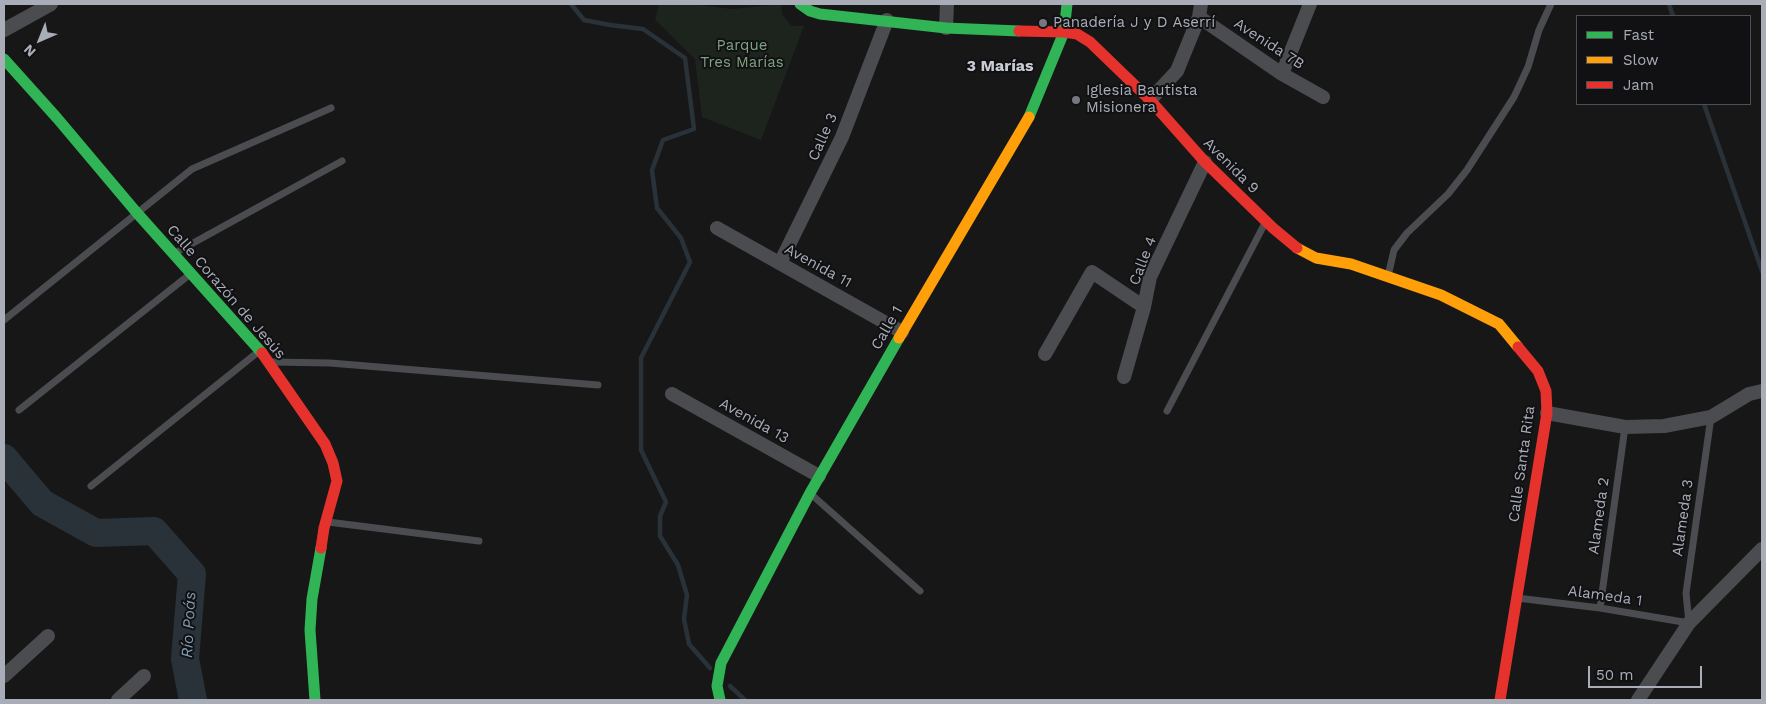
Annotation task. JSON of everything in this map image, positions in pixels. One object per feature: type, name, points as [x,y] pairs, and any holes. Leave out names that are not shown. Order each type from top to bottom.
[{"type":"street","points":[[4,30],[51,4]]},
{"type":"street","name":"Avenida 9","points":[[800,4],[810,11],[820,14],[946,28],[1077,34],[1090,42],[1150,100],[1205,162],[1266,222]]},
{"type":"street","points":[[946,28],[947,4]]},
{"type":"street","name":"Calle 1","points":[[720,700],[717,686],[721,664],[819,476],[1033,111],[1064,32],[1067,4]]},
{"type":"street","points":[[1282,74],[1310,4]]},
{"type":"street","points":[[1150,100],[1177,70],[1200,10]]},
{"type":"street","name":"Avenida 7B","points":[[1200,10],[1282,74],[1323,97]]},
{"type":"street","name":"Calle 3","points":[[780,263],[842,137],[887,20]]},
{"type":"street","name":"Calle Corazón de Jesús","points":[[4,59],[57,118],[137,213],[175,253],[260,350],[325,444],[333,463],[337,481],[326,522],[312,599],[310,630],[315,700]]},
{"type":"street","name":"Calle 4","points":[[1124,377],[1144,307],[1150,277],[1205,162]]},
{"type":"street","name":"Calle Santa Rita","points":[[1266,222],[1300,250],[1316,258],[1351,264],[1441,294],[1499,324],[1538,371],[1546,391],[1547,413],[1500,700]]},
{"type":"street","name":"Avenida 11","points":[[717,228],[902,332]]},
{"type":"street","points":[[1045,354],[1092,272],[1144,307]]},
{"type":"street","points":[[1547,413],[1625,427],[1664,426],[1710,417],[1749,394],[1762,391]]},
{"type":"street","name":"Avenida 13","points":[[672,394],[819,476]]},
{"type":"street","points":[[1638,700],[1689,623],[1762,549]]},
{"type":"street","points":[[4,676],[48,636]]},
{"type":"street","points":[[118,700],[144,676]]},
{"type":"lane","points":[[1388,276],[1394,250],[1407,233],[1448,194],[1467,170],[1514,97],[1528,67],[1539,30],[1551,4]]},
{"type":"lane","points":[[4,320],[192,169],[330,108]]},
{"type":"lane","points":[[175,253],[342,160]]},
{"type":"lane","points":[[1167,411],[1266,222]]},
{"type":"lane","points":[[19,410],[192,273]]},
{"type":"lane","points":[[91,486],[260,350]]},
{"type":"lane","points":[[269,362],[330,363],[598,386]]},
{"type":"lane","name":"Alameda 3","points":[[1689,623],[1686,592],[1710,417]]},
{"type":"lane","name":"Alameda 2","points":[[1600,608],[1625,427]]},
{"type":"lane","points":[[810,493],[920,591]]},
{"type":"lane","points":[[326,522],[479,541]]},
{"type":"lane","name":"Alameda 1","points":[[1517,598],[1600,608],[1689,623]]},
{"type":"green space","name":"Parque Tres Marías","points":[[659,4],[690,4],[732,9],[781,4],[782,14],[792,26],[804,26],[761,140],[702,117],[695,59],[655,20]]},
{"type":"waterway","points":[[571,4],[584,20],[643,29],[685,58],[694,129],[663,140],[652,170],[657,208],[681,238],[690,262],[641,358],[641,450],[666,502],[660,516],[660,536],[678,565],[687,595],[684,619],[689,644],[710,668]]},
{"type":"waterway","points":[[1669,4],[1673,15]]},
{"type":"waterway","points":[[1704,105],[1762,271]]},
{"type":"waterway","name":"Río Poás","points":[[4,458],[42,503],[96,533],[154,531],[192,574],[185,659],[193,700]]},
{"type":"waterway","points":[[730,686],[745,700]]},
{"type":"traffic: fast","points":[[800,4],[810,11],[820,14],[946,28],[1019,31]]},
{"type":"traffic: fast","points":[[1029,117],[1064,32],[1067,4]]},
{"type":"traffic: fast","points":[[4,59],[57,118],[137,213],[262,353]]},
{"type":"traffic: fast","points":[[720,700],[717,686],[721,663],[810,493],[899,338]]},
{"type":"traffic: fast","points":[[315,700],[310,630],[312,599],[321,548]]},
{"type":"traffic: slow","points":[[899,338],[1029,117]]},
{"type":"traffic: slow","points":[[1297,248],[1316,258],[1351,264],[1441,295],[1499,324],[1518,347]]},
{"type":"traffic: jam","points":[[1019,31],[1077,34],[1090,42],[1150,100],[1205,162],[1273,228],[1297,248]]},
{"type":"traffic: jam","points":[[1500,700],[1547,413],[1546,391],[1538,371],[1518,347]]},
{"type":"traffic: jam","points":[[262,353],[325,444],[333,463],[337,481],[324,528],[321,548]]},
{"type":"place","name":"Panadería J y D Aserrí","points":[[1043,23]]},
{"type":"place","name":"Iglesia Bautista Misionera","points":[[1076,100]]},
{"type":"district","name":"3 Marías","points":[[1000,66]]}]
